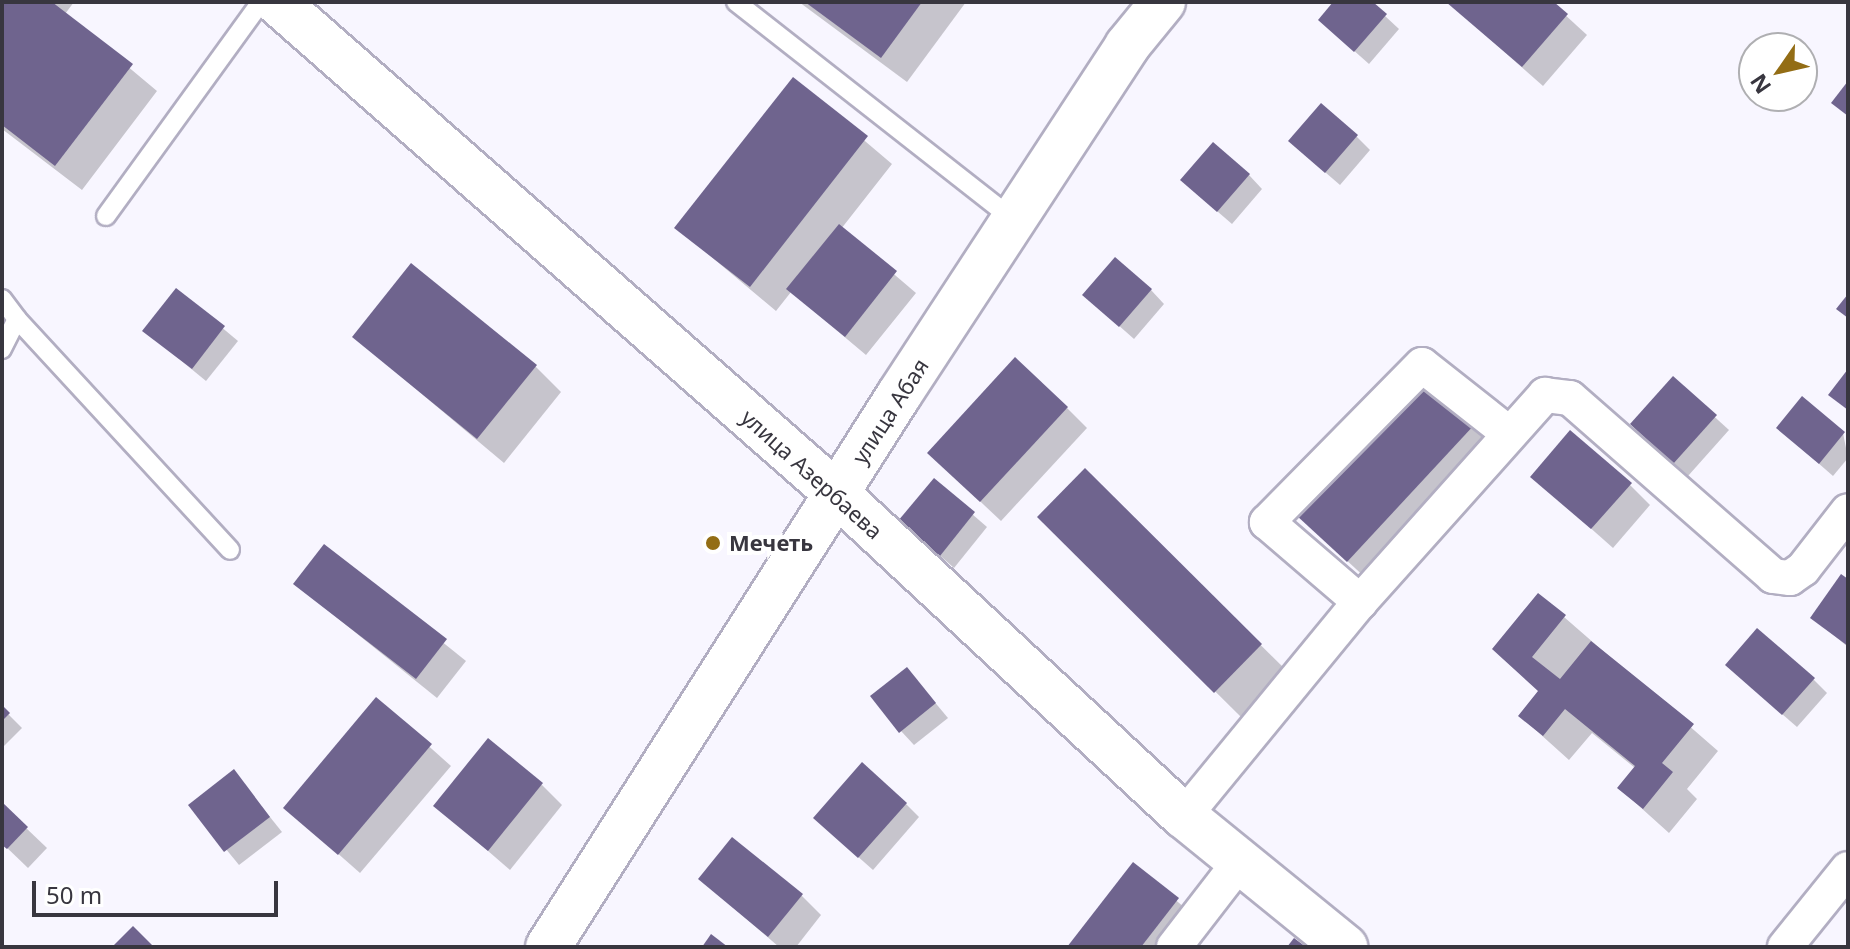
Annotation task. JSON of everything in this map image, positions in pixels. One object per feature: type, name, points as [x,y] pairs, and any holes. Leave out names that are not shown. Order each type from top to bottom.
[{"type":"street","name":"улица Азербаева","points":[[277,2],[837,494],[1184,816],[1345,947]]},
{"type":"street","name":"улица Абая","points":[[548,947],[1127,46],[1163,2]]},
{"type":"street","points":[[1360,602],[1267,522],[1422,365],[1507,432]]},
{"type":"street","points":[[1184,816],[1360,602],[1507,432],[1545,395],[1570,398],[1773,576],[1790,578],[1803,569],[1848,511]]},
{"type":"street","points":[[1174,947],[1239,863]]},
{"type":"street","points":[[1785,947],[1848,869]]},
{"type":"lane","points":[[106,216],[261,2]]},
{"type":"lane","points":[[736,2],[1014,220]]},
{"type":"lane","points":[[2,299],[230,550]]},
{"type":"lane","points":[[2,349],[17,319]]},
{"type":"building","points":[[2,2],[52,2],[133,64],[55,166],[2,125]]},
{"type":"building","points":[[805,2],[922,2],[881,58]]},
{"type":"building","points":[[1333,2],[1373,2],[1387,14],[1354,52],[1318,20]]},
{"type":"building","points":[[1446,2],[1554,2],[1568,14],[1522,67]]},
{"type":"building","points":[[793,77],[868,136],[750,287],[674,228]]},
{"type":"building","points":[[1848,81],[1848,116],[1831,103]]},
{"type":"building","points":[[1321,103],[1358,135],[1325,173],[1288,141]]},
{"type":"building","points":[[1213,142],[1250,174],[1217,212],[1180,180]]},
{"type":"building","points":[[839,224],[897,271],[845,337],[786,289]]},
{"type":"building","points":[[1115,257],[1152,289],[1119,327],[1082,295]]},
{"type":"building","points":[[411,263],[537,365],[477,439],[352,337]]},
{"type":"building","points":[[176,288],[225,326],[192,369],[142,331]]},
{"type":"building","points":[[1848,294],[1848,318],[1836,309]]},
{"type":"building","points":[[1015,357],[1068,407],[980,502],[927,453]]},
{"type":"building","points":[[1848,369],[1848,410],[1828,395]]},
{"type":"building","points":[[1426,376],[1476,423],[1347,562],[1296,515]]},
{"type":"building","points":[[1673,376],[1717,415],[1673,464],[1630,424]]},
{"type":"building","points":[[1802,396],[1845,432],[1819,464],[1776,428]]},
{"type":"building","points":[[1570,430],[1632,483],[1591,529],[1530,477]]},
{"type":"building","points":[[1085,468],[1262,644],[1214,693],[1037,517]]},
{"type":"building","points":[[934,478],[975,512],[940,556],[898,521]]},
{"type":"building","points":[[324,544],[447,639],[416,679],[293,584]]},
{"type":"building","points":[[1841,574],[1848,579],[1848,646],[1810,618]]},
{"type":"building","points":[[1538,593],[1566,615],[1532,657],[1560,679],[1591,641],[1694,724],[1662,763],[1673,772],[1643,809],[1617,788],[1635,766],[1565,709],[1543,736],[1518,716],[1538,691],[1492,649]]},
{"type":"building","points":[[1757,628],[1815,678],[1782,715],[1725,665]]},
{"type":"building","points":[[907,667],[936,703],[899,733],[870,696]]},
{"type":"building","points":[[376,697],[432,744],[338,855],[283,808]]},
{"type":"building","points":[[2,705],[10,713],[2,721]]},
{"type":"building","points":[[488,738],[543,783],[488,851],[433,806]]},
{"type":"building","points":[[862,762],[907,803],[858,858],[813,818]]},
{"type":"building","points":[[234,769],[270,817],[224,852],[188,805]]},
{"type":"building","points":[[2,802],[28,827],[7,849],[2,845]]},
{"type":"building","points":[[732,837],[803,894],[768,937],[698,879]]},
{"type":"building","points":[[1133,862],[1179,898],[1141,947],[1067,947]]},
{"type":"building","points":[[133,926],[154,947],[112,947]]},
{"type":"building","points":[[711,934],[728,947],[702,947]]},
{"type":"building","points":[[1294,938],[1306,947],[1287,947]]},
{"type":"place","name":"Мечеть","points":[[713,543]]}]
